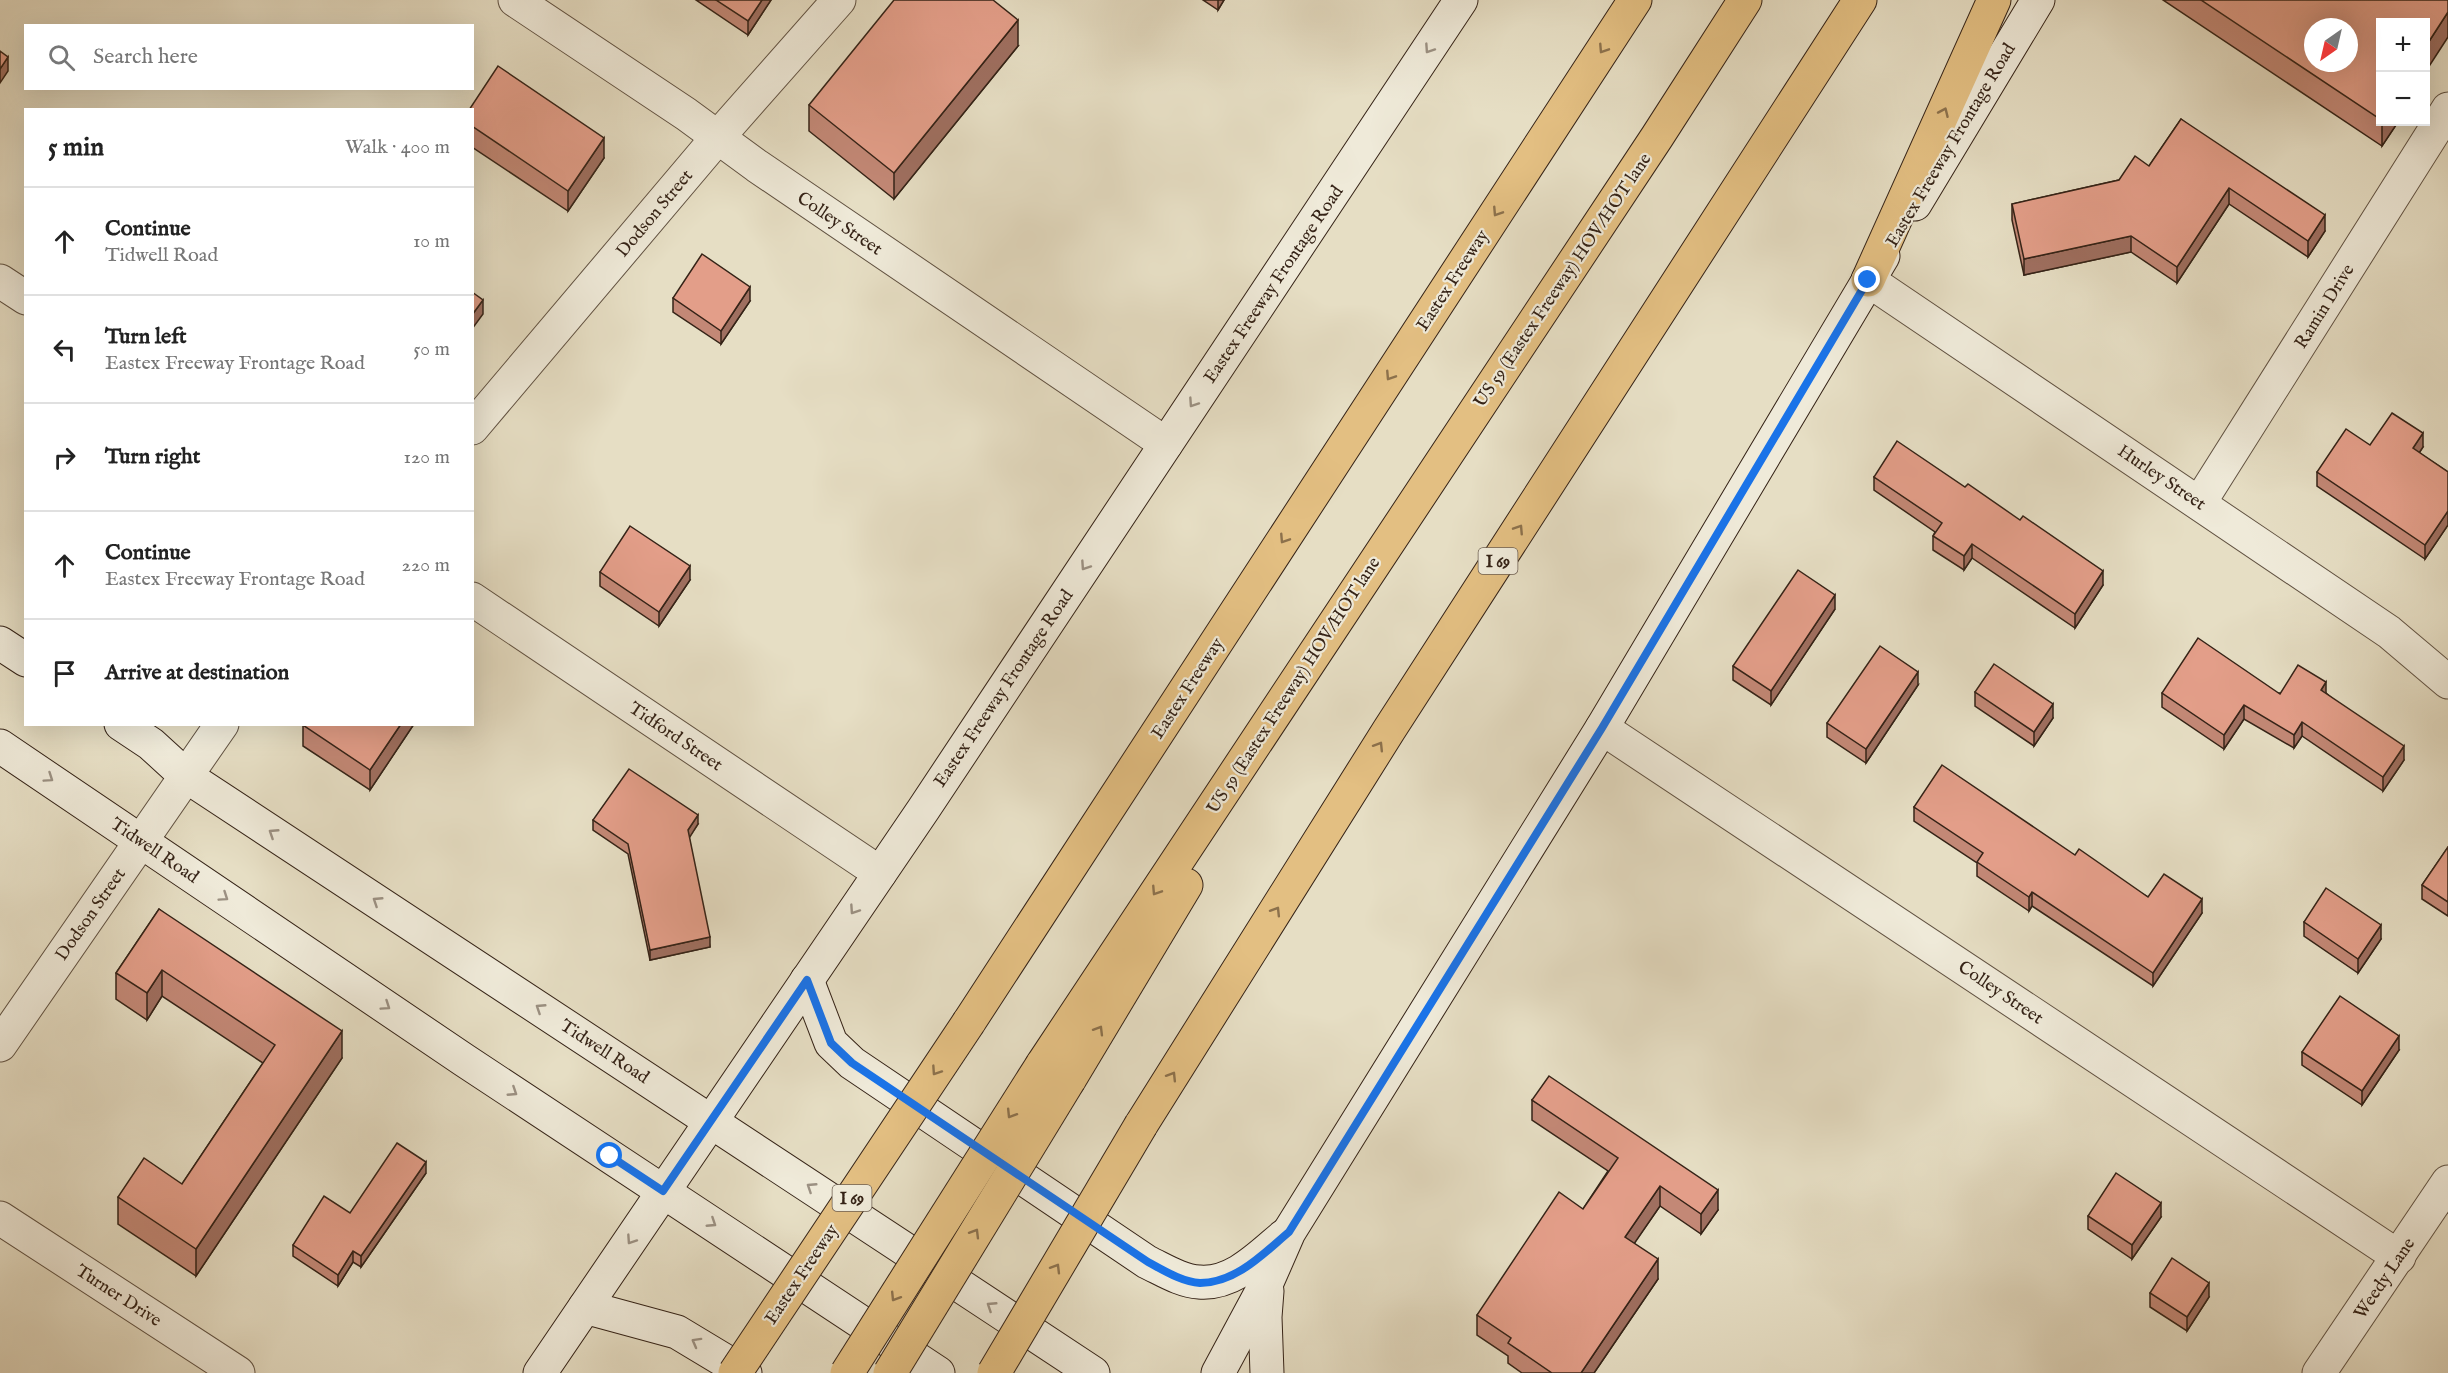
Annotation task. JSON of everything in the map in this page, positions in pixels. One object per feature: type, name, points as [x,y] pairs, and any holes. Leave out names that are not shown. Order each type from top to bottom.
[{"type":"highway","name":"Eastex Freeway","points":[[735,1373],[969,1022],[1635,0]]},
{"type":"highway","name":"US 59 (Eastex Freeway) HOV/HOT lane","points":[[1055,1072],[1432,475],[1745,0]]},
{"type":"highway","name":"I 69","points":[[994,1373],[1141,1125],[1389,730],[1860,0]]},
{"type":"highway","points":[[1868,280],[1994,0]]},
{"type":"highway","points":[[847,1373],[1055,1072]]},
{"type":"highway","points":[[890,1373],[1055,1072]]},
{"type":"main road","name":"Colley Street","points":[[515,0],[1166,444]]},
{"type":"main road","name":"Dodson Street","points":[[474,426],[718,137],[839,0]]},
{"type":"main road","name":"Eastex Freeway Frontage Road","points":[[1218,1373],[1268,1280],[1289,1232],[1602,728],[1868,280],[2038,0]]},
{"type":"main road","name":"Eastex Freeway Frontage Road","points":[[540,1373],[807,980],[1166,444],[1453,3]]},
{"type":"main road","name":"Ramin Drive","points":[[2200,502],[2448,109]]},
{"type":"main road","name":"Hurley Street","points":[[1868,280],[2200,502],[2389,632],[2448,682]]},
{"type":"main road","points":[[0,281],[24,297]]},
{"type":"main road","name":"Tidford Street","points":[[474,600],[879,873]]},
{"type":"main road","points":[[0,643],[24,659]]},
{"type":"main road","name":"Tidwell Road","points":[[124,726],[151,744],[186,776],[1093,1373]]},
{"type":"main road","name":"Dodson Street","points":[[0,1045],[221,726]]},
{"type":"main road","name":"Colley Street","points":[[1602,728],[2399,1257]]},
{"type":"main road","name":"Tidwell Road","points":[[0,746],[464,1060],[939,1373]]},
{"type":"main road","points":[[807,980],[831,1043],[852,1063],[1148,1262],[1176,1277],[1200,1283],[1226,1278],[1246,1268],[1289,1232]]},
{"type":"main road","name":"Weedy Lane","points":[[2319,1373],[2448,1182]]},
{"type":"main road","name":"Turner Drive","points":[[0,1218],[238,1373]]},
{"type":"main road","points":[[1267,1373],[1265,1317],[1268,1280]]},
{"type":"main road","points":[[585,1307],[677,1332],[745,1373]]},
{"type":"building","points":[[716,0],[762,0],[748,21]]},
{"type":"building","points":[[894,0],[993,0],[1018,20],[894,173],[809,105]]},
{"type":"building","points":[[2201,0],[2448,0],[2448,12],[2430,40],[2430,18],[2376,18],[2376,116],[2309,72],[2358,72],[2358,18],[2304,18],[2304,68]]},
{"type":"building","points":[[0,51],[8,57],[0,69]]},
{"type":"building","points":[[498,66],[604,138],[568,191],[474,127],[474,108],[470,108]]},
{"type":"building","points":[[2181,119],[2325,215],[2308,241],[2229,188],[2177,267],[2131,236],[2024,259],[2012,204],[2119,180],[2135,156],[2149,166]]},
{"type":"building","points":[[702,254],[750,287],[721,331],[673,298]]},
{"type":"building","points":[[474,293],[483,300],[474,312]]},
{"type":"building","points":[[2392,413],[2423,433],[2413,448],[2448,472],[2448,511],[2425,545],[2317,472],[2346,429],[2370,445]]},
{"type":"building","points":[[1897,441],[1965,487],[1968,484],[2020,520],[2023,516],[2103,571],[2075,614],[1972,544],[1964,556],[1933,536],[1942,523],[1874,477]]},
{"type":"building","points":[[630,526],[690,566],[659,612],[600,572]]},
{"type":"building","points":[[1798,570],[1835,595],[1771,691],[1733,666]]},
{"type":"building","points":[[2198,638],[2280,694],[2298,665],[2326,682],[2321,690],[2404,746],[2383,777],[2302,722],[2294,735],[2244,705],[2224,735],[2162,693]]},
{"type":"building","points":[[1880,646],[1918,672],[1866,749],[1827,723]]},
{"type":"building","points":[[1994,664],[2053,704],[2034,732],[1975,692]]},
{"type":"building","points":[[304,726],[400,726],[370,770]]},
{"type":"building","points":[[1942,765],[2075,855],[2079,849],[2148,897],[2164,874],[2202,899],[2153,973],[2032,892],[2029,897],[1977,862],[1983,853],[1914,807]]},
{"type":"building","points":[[629,769],[698,815],[688,830],[710,937],[650,950],[628,844],[593,820]]},
{"type":"building","points":[[2448,847],[2448,902],[2422,885]]},
{"type":"building","points":[[2326,888],[2381,925],[2358,959],[2304,922]]},
{"type":"building","points":[[159,909],[342,1031],[196,1249],[118,1197],[144,1158],[182,1184],[275,1045],[162,970],[147,993],[116,973]]},
{"type":"building","points":[[2340,996],[2399,1036],[2362,1091],[2302,1052]]},
{"type":"building","points":[[1549,1076],[1718,1190],[1701,1214],[1660,1186],[1625,1237],[1658,1259],[1581,1373],[1552,1373],[1508,1343],[1511,1338],[1477,1315],[1559,1192],[1583,1209],[1618,1158],[1532,1100]]},
{"type":"building","points":[[397,1143],[426,1162],[361,1256],[353,1251],[338,1275],[293,1245],[324,1196],[350,1213]]},
{"type":"building","points":[[2116,1173],[2161,1203],[2132,1245],[2088,1216]]},
{"type":"building","points":[[2172,1258],[2209,1283],[2187,1317],[2150,1293]]},
{"type":"route","points":[[610,1156],[663,1191],[807,980],[831,1043],[852,1063],[868,1076],[1148,1262],[1176,1277],[1200,1283],[1226,1278],[1246,1268],[1289,1232],[1602,728],[1868,280]]}]
